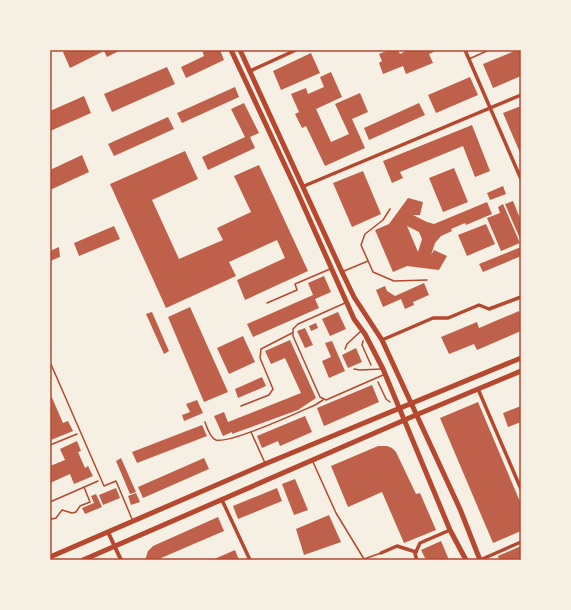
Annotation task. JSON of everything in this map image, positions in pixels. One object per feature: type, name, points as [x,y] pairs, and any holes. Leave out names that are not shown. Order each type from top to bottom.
[{"type":"main road","points":[[231,50],[296,189],[354,319],[362,330],[384,372],[450,530],[466,560]]},
{"type":"main road","points":[[240,50],[304,186],[342,272],[354,296],[382,340],[410,404],[460,510],[480,560]]},
{"type":"main road","points":[[243,74],[250,71]]},
{"type":"main road","points":[[296,189],[304,186]]},
{"type":"main road","points":[[50,557],[265,464],[521,358]]},
{"type":"main road","points":[[83,560],[416,415],[521,371]]},
{"type":"street","points":[[250,71],[296,50]]},
{"type":"street","points":[[465,50],[521,179]]},
{"type":"street","points":[[304,186],[521,95]]},
{"type":"street","points":[[382,340],[433,318],[448,318],[479,305],[489,310],[521,297]]},
{"type":"street","points":[[478,389],[521,488]]},
{"type":"street","points":[[222,500],[250,560]]},
{"type":"street","points":[[418,560],[415,554],[420,543],[450,530]]},
{"type":"street","points":[[108,532],[121,560]]},
{"type":"street","points":[[480,560],[521,542]]},
{"type":"street","points":[[381,552],[397,546],[416,552]]},
{"type":"lane","points":[[469,59],[489,50]]},
{"type":"lane","points":[[390,210],[384,220],[365,234],[362,245],[373,272],[394,281],[427,280]]},
{"type":"lane","points":[[342,272],[368,260]]},
{"type":"lane","points":[[267,303],[297,290],[295,284],[332,268]]},
{"type":"lane","points":[[241,406],[269,394],[273,389],[260,358],[260,349],[292,333],[295,326],[298,324],[347,303]]},
{"type":"lane","points":[[346,349],[348,344],[362,330]]},
{"type":"lane","points":[[292,333],[320,397],[323,400]]},
{"type":"lane","points":[[50,363],[104,486],[116,481],[133,521]]},
{"type":"lane","points":[[354,369],[384,372]]},
{"type":"lane","points":[[205,422],[212,437],[216,440],[222,440],[251,432],[315,405],[384,372]]},
{"type":"lane","points":[[251,432],[265,464]]},
{"type":"lane","points":[[312,461],[336,513],[364,559],[381,552]]},
{"type":"path","points":[[50,446],[80,432]]},
{"type":"path","points":[[50,502],[101,480]]},
{"type":"path","points":[[50,517],[52,519],[56,518],[62,510],[72,513],[76,512],[80,506],[90,502],[84,487]]},
{"type":"building","points":[[67,50],[121,50],[107,57],[104,51],[70,68],[63,52]]},
{"type":"building","points":[[202,50],[220,50],[224,60],[186,78],[181,67],[204,56]]},
{"type":"building","points":[[389,50],[398,50],[400,54],[408,50],[438,50],[429,54],[433,63],[406,74],[403,66],[383,74],[379,63],[382,61],[379,54]]},
{"type":"building","points":[[517,50],[521,50],[521,76],[493,88],[483,64]]},
{"type":"building","points":[[311,53],[320,73],[281,90],[273,71]]},
{"type":"building","points":[[167,67],[175,84],[112,112],[104,94]]},
{"type":"building","points":[[331,72],[342,97],[316,109],[331,142],[349,134],[335,104],[360,93],[368,112],[352,119],[365,148],[325,166],[306,126],[302,128],[295,114],[299,112],[291,94],[306,88],[308,94],[324,87],[320,77]]},
{"type":"building","points":[[470,77],[478,95],[436,113],[428,95]]},
{"type":"building","points":[[235,87],[239,97],[182,123],[177,113]]},
{"type":"building","points":[[84,96],[91,113],[50,131],[50,111]]},
{"type":"building","points":[[244,103],[259,133],[250,137],[255,148],[208,170],[202,157],[245,137],[231,109]]},
{"type":"building","points":[[419,103],[425,115],[369,140],[364,128]]},
{"type":"building","points":[[521,106],[521,155],[503,113]]},
{"type":"building","points":[[168,117],[174,129],[114,156],[108,144]]},
{"type":"building","points":[[472,125],[490,171],[475,177],[463,146],[400,172],[403,178],[392,183],[383,161]]},
{"type":"building","points":[[185,151],[198,179],[152,200],[179,259],[223,240],[217,228],[251,212],[234,176],[259,165],[308,271],[245,300],[237,280],[285,258],[277,240],[229,262],[236,276],[166,308],[110,184]]},
{"type":"building","points":[[82,155],[89,172],[50,190],[50,170]]},
{"type":"building","points":[[454,168],[468,202],[443,212],[429,178]]},
{"type":"building","points":[[363,171],[381,214],[352,227],[333,183]]},
{"type":"building","points":[[503,186],[506,194],[490,200],[487,193]]},
{"type":"building","points":[[408,198],[423,202],[420,215],[413,215],[434,224],[487,202],[492,214],[466,225],[465,223],[451,229],[452,231],[441,236],[435,243],[431,255],[434,250],[447,256],[439,270],[407,266],[393,272],[375,230],[389,224]],"holes":[[[407,226],[419,232],[422,239],[418,252]]]},
{"type":"building","points":[[513,201],[521,221],[521,241],[505,204]]},
{"type":"building","points":[[503,204],[520,243],[501,251],[487,218],[500,213],[498,207]]},
{"type":"building","points":[[486,224],[495,244],[467,256],[458,235]]},
{"type":"building","points":[[114,226],[120,239],[79,256],[74,243]]},
{"type":"building","points":[[59,247],[60,257],[50,261],[50,251]]},
{"type":"building","points":[[521,247],[521,256],[483,272],[479,264]]},
{"type":"building","points":[[324,276],[331,292],[315,299],[319,308],[253,337],[247,324],[313,295],[308,283]]},
{"type":"building","points":[[424,283],[429,295],[413,302],[414,305],[405,309],[401,299],[383,307],[376,290],[385,286],[387,291],[395,296]]},
{"type":"building","points":[[190,307],[228,392],[204,402],[168,317]]},
{"type":"building","points":[[519,311],[521,315],[521,331],[477,350],[474,344],[449,354],[441,337],[477,322],[479,328]]},
{"type":"building","points":[[152,312],[169,351],[164,354],[146,314]]},
{"type":"building","points":[[338,312],[346,329],[330,336],[322,319]]},
{"type":"building","points":[[316,323],[318,328],[311,331],[309,326]]},
{"type":"building","points":[[305,328],[313,345],[305,348],[297,331]]},
{"type":"building","points":[[243,336],[255,362],[229,374],[217,348]]},
{"type":"building","points":[[290,340],[316,398],[298,410],[223,436],[214,416],[224,412],[228,422],[301,393],[285,358],[271,364],[265,351]]},
{"type":"building","points":[[332,341],[345,371],[329,378],[322,361],[331,357],[325,343]]},
{"type":"building","points":[[356,348],[362,362],[348,368],[342,355]]},
{"type":"building","points":[[262,377],[266,386],[238,398],[235,389]]},
{"type":"building","points":[[372,385],[379,402],[324,426],[317,408]]},
{"type":"building","points":[[50,393],[63,423],[68,421],[73,431],[51,440],[50,437]]},
{"type":"building","points":[[197,400],[203,413],[184,421],[182,415],[190,412],[186,404]]},
{"type":"building","points":[[478,402],[521,504],[521,531],[493,543],[440,418]]},
{"type":"building","points":[[521,406],[521,422],[508,427],[503,413]]},
{"type":"building","points":[[305,416],[312,432],[280,446],[278,441],[262,448],[257,436]]},
{"type":"building","points":[[202,425],[207,436],[137,463],[132,452]]},
{"type":"building","points":[[77,441],[81,451],[78,452],[85,468],[88,466],[93,476],[74,484],[70,474],[50,483],[50,466],[65,460],[60,449]]},
{"type":"building","points":[[378,446],[387,446],[396,452],[416,494],[420,493],[436,530],[404,543],[382,492],[348,507],[331,466]]},
{"type":"building","points":[[121,458],[136,492],[130,494],[116,461]]},
{"type":"building","points":[[204,458],[209,469],[143,498],[138,487]]},
{"type":"building","points":[[295,479],[308,510],[294,515],[282,484]]},
{"type":"building","points":[[116,488],[120,498],[103,505],[99,495]]},
{"type":"building","points":[[277,488],[282,501],[238,519],[233,506]]},
{"type":"building","points":[[136,493],[140,502],[131,505],[128,496]]},
{"type":"building","points":[[96,494],[102,507],[85,514],[82,508],[94,503],[91,496]]},
{"type":"building","points":[[329,515],[341,542],[304,555],[296,529]]},
{"type":"building","points":[[218,517],[224,531],[161,558],[161,560],[145,560],[148,551],[153,546]]},
{"type":"building","points":[[441,541],[449,560],[426,560],[421,550]]},
{"type":"building","points":[[521,546],[521,560],[499,560],[498,556]]},
{"type":"building","points":[[235,550],[239,560],[212,560]]}]
